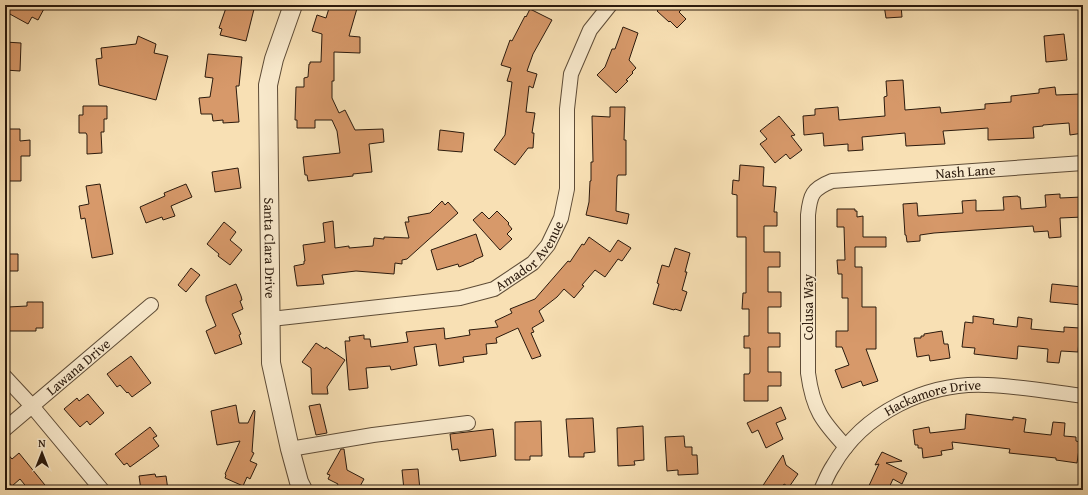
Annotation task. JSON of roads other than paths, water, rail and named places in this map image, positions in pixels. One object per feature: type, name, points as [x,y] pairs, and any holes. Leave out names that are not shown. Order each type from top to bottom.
[{"type":"street","name":"Santa Clara Drive","points":[[293,5],[274,59],[268,85],[271,363],[290,449],[299,482],[304,490]]},
{"type":"street","name":"Amador Avenue","points":[[271,319],[460,298],[494,289],[533,263],[548,246],[561,218],[567,189],[567,109],[571,74],[590,30],[610,5]]},
{"type":"street","name":"Nash Lane","points":[[847,180],[1083,163]]},
{"type":"street","name":"Colusa Way","points":[[846,447],[825,424],[817,410],[810,391],[808,373],[808,215],[810,197],[821,186],[832,181],[847,180]]},
{"type":"street","name":"Lawana Drive","points":[[5,429],[151,305]]},
{"type":"street","points":[[5,377],[32,406],[102,490]]},
{"type":"street","name":"Hackamore Drive","points":[[821,490],[833,465],[846,447],[882,414],[910,398],[938,389],[961,385],[987,384],[1083,396]]},
{"type":"street","points":[[290,449],[373,435],[468,423]]}]
